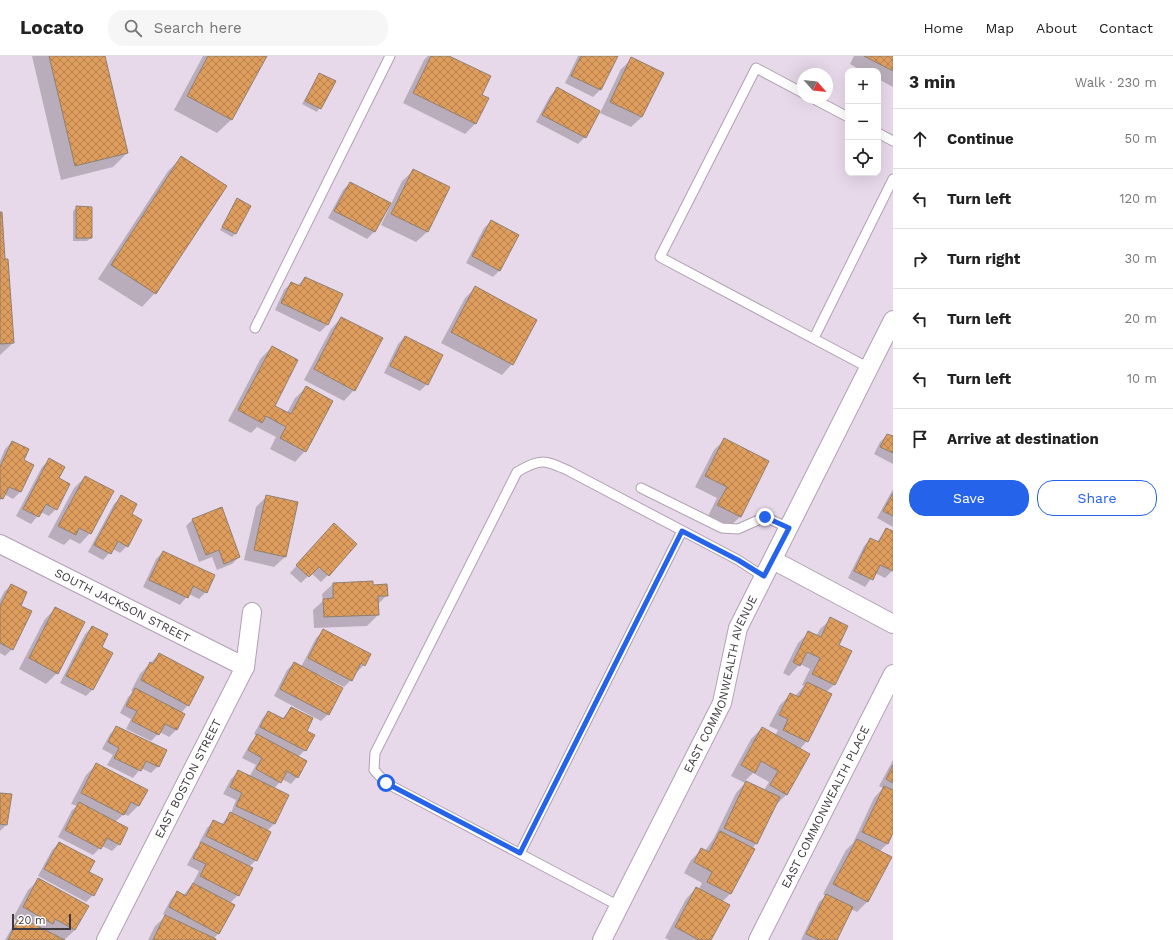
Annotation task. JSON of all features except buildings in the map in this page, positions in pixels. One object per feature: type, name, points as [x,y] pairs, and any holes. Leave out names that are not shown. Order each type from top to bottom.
[{"type":"street","name":"EAST COMMONWEALTH AVENUE","points":[[602,940],[722,703],[738,628],[893,320]]},
{"type":"street","name":"SOUTH JACKSON STREET","points":[[0,544],[245,667]]},
{"type":"street","points":[[773,560],[893,624]]},
{"type":"street","name":"EAST BOSTON STREET","points":[[106,940],[245,667],[252,612]]},
{"type":"street","name":"EAST COMMONWEALTH PLACE","points":[[758,940],[893,674]]},
{"type":"lane","points":[[255,328],[390,56]]},
{"type":"lane","points":[[797,90],[756,68],[660,257],[869,368]]},
{"type":"lane","points":[[823,104],[845,115]]},
{"type":"lane","points":[[881,135],[893,141]]},
{"type":"lane","points":[[814,338],[893,178]]},
{"type":"lane","points":[[619,906],[386,783],[374,770],[375,753],[378,746],[517,472],[533,462],[548,462],[569,471],[738,560],[764,576]]},
{"type":"lane","points":[[641,488],[722,528],[738,529],[765,517],[789,528]]},
{"type":"lane","points":[[520,853],[682,531]]},
{"type":"route","points":[[386,783],[520,853],[682,531],[738,560],[764,576],[789,528],[765,517]]}]
